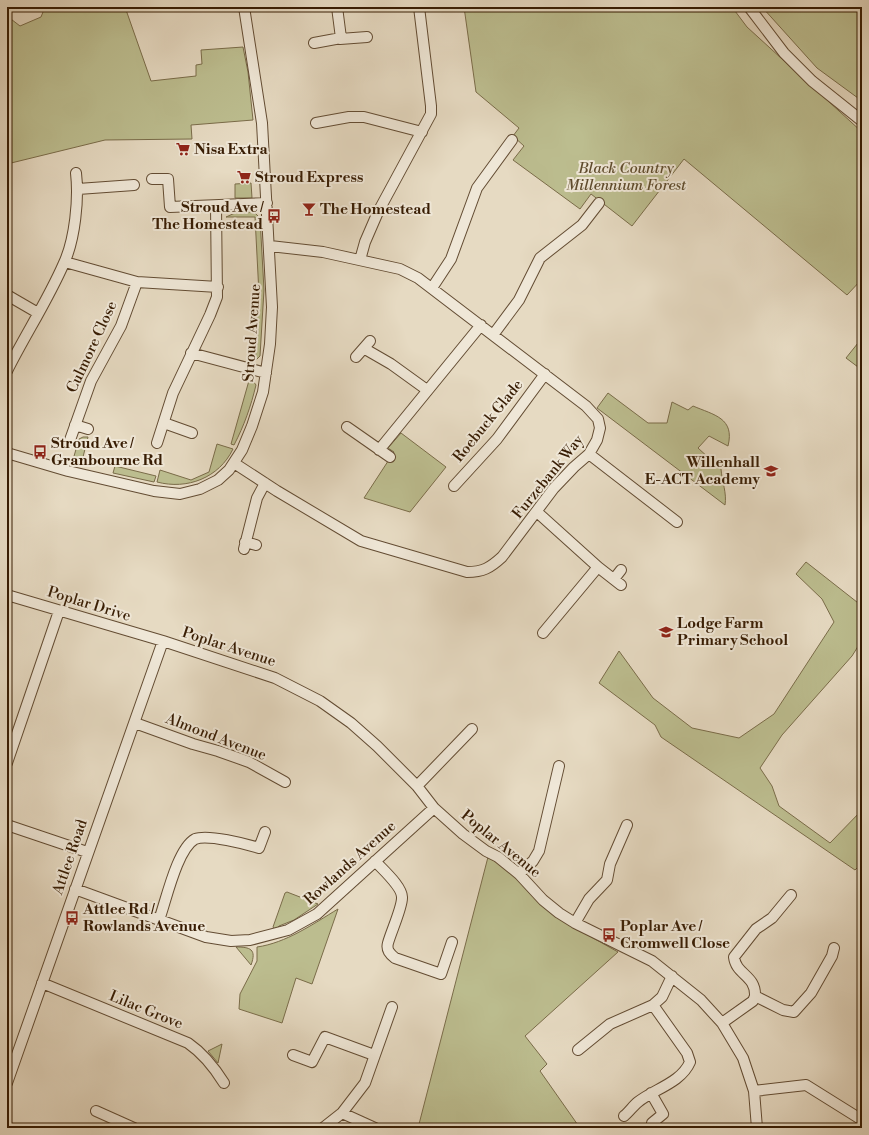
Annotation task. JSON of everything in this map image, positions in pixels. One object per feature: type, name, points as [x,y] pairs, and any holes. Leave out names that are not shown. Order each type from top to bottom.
[{"type":"street","name":"Stroud Avenue","points":[[7,452],[68,471],[168,494],[192,492],[210,485],[223,476],[234,463],[252,426],[263,392],[272,307],[270,246],[262,123],[244,7]]},
{"type":"street","points":[[337,7],[340,35]]},
{"type":"street","points":[[360,260],[365,242],[378,212],[431,114],[419,7]]},
{"type":"street","points":[[749,7],[784,53],[812,81],[862,121]]},
{"type":"street","points":[[314,43],[340,35],[367,37]]},
{"type":"street","points":[[316,123],[349,117],[364,117],[422,132]]},
{"type":"street","points":[[432,288],[451,259],[477,188],[512,140]]},
{"type":"street","points":[[7,371],[65,262],[71,239],[78,189],[76,173]]},
{"type":"street","points":[[152,179],[168,179],[170,207],[267,203]]},
{"type":"street","points":[[78,189],[134,185]]},
{"type":"street","points":[[493,335],[519,300],[540,258],[582,225],[599,203]]},
{"type":"street","points":[[157,443],[173,393],[217,297],[216,206]]},
{"type":"street","name":"Furzebank Way","points":[[234,463],[361,541],[467,572],[481,572],[492,566],[502,557],[554,488],[589,454],[597,440],[600,428],[598,419],[586,406],[418,278],[400,269],[317,250],[270,246]]},
{"type":"street","points":[[65,262],[137,282],[218,287]]},
{"type":"street","name":"Culmore Close","points":[[70,440],[91,381],[121,326],[137,282]]},
{"type":"street","points":[[7,295],[38,313]]},
{"type":"street","points":[[379,450],[481,325]]},
{"type":"street","points":[[356,357],[368,345],[427,390]]},
{"type":"street","points":[[191,353],[266,373]]},
{"type":"street","name":"Roebuck Glade","points":[[454,486],[497,439],[545,374]]},
{"type":"street","points":[[164,423],[192,433]]},
{"type":"street","points":[[75,425],[88,429]]},
{"type":"street","points":[[347,427],[390,457]]},
{"type":"street","points":[[589,454],[677,522]]},
{"type":"street","points":[[256,545],[245,546],[257,498],[265,483]]},
{"type":"street","points":[[537,512],[598,567],[617,582],[621,570]]},
{"type":"street","points":[[543,633],[562,617],[598,567]]},
{"type":"street","name":"Poplar Drive","points":[[7,595],[163,641]]},
{"type":"street","points":[[7,763],[59,611]]},
{"type":"street","name":"Attlee Road","points":[[7,1083],[163,641]]},
{"type":"street","name":"Poplar Avenue","points":[[163,641],[275,678],[320,700],[351,723],[377,746],[417,786],[434,808],[463,834],[486,851],[498,857],[519,874],[543,900],[575,923],[646,958],[672,976],[701,1000],[722,1023],[743,1058],[754,1091],[757,1128]]},
{"type":"street","name":"Almond Avenue","points":[[135,723],[249,762],[285,782]]},
{"type":"street","points":[[417,786],[472,729]]},
{"type":"street","points":[[519,874],[533,861],[539,851],[559,766]]},
{"type":"street","name":"Rowlands Avenue","points":[[75,889],[206,937],[231,941],[250,940],[288,930],[317,914],[434,808]]},
{"type":"street","points":[[7,825],[88,852]]},
{"type":"street","points":[[575,923],[589,899],[606,880],[610,864],[626,825]]},
{"type":"street","points":[[160,920],[181,855],[188,845],[196,839],[205,838],[236,841],[260,848],[265,832]]},
{"type":"street","points":[[375,861],[396,884],[400,890],[402,898],[387,947],[390,953],[396,958],[441,974],[452,942]]},
{"type":"street","points":[[722,1023],[753,1001],[755,996],[755,986],[738,968],[734,957],[756,929],[772,918],[791,895]]},
{"type":"street","points":[[755,996],[783,1010],[794,1012],[811,993],[832,956],[834,948]]},
{"type":"street","points":[[578,1050],[610,1024],[653,1005],[662,997],[672,976]]},
{"type":"street","name":"Lilac Grove","points":[[42,983],[188,1043],[202,1052],[215,1068],[224,1083]]},
{"type":"street","points":[[624,1116],[637,1102],[669,1083],[684,1071],[690,1062],[687,1053],[653,1005]]},
{"type":"street","points":[[324,1128],[342,1113],[365,1083],[392,1007]]},
{"type":"street","points":[[293,1056],[312,1062],[325,1037],[374,1055]]},
{"type":"street","points":[[754,1091],[806,1085],[862,1120]]},
{"type":"street","points":[[651,1093],[663,1114],[652,1123]]},
{"type":"street","points":[[96,1111],[134,1128]]},
{"type":"street","points":[[342,1113],[375,1128]]},
{"type":"green space","points":[[45,7],[125,7],[151,81],[196,76],[196,65],[202,64],[201,50],[243,47],[248,72],[253,120],[191,125],[192,139],[105,140],[7,164],[7,16],[20,26],[41,17]]},
{"type":"green space","name":"Black Country Millennium Forest","points":[[464,7],[732,7],[747,27],[862,132],[862,279],[847,295],[684,159],[632,226],[591,194],[580,209],[513,160],[524,146],[513,136],[519,128],[476,92]]},
{"type":"green space","points":[[762,7],[862,7],[862,101],[817,68]]},
{"type":"green space","points":[[251,183],[252,198],[235,198],[235,184]]},
{"type":"green space","points":[[235,213],[255,213],[260,218],[264,290],[260,356],[255,361],[258,326],[250,323],[259,294],[255,217],[226,217]]},
{"type":"green space","points":[[862,338],[862,370],[846,358]]},
{"type":"green space","points":[[250,377],[256,385],[247,416],[234,445],[231,444]]},
{"type":"green space","points":[[608,393],[648,423],[667,423],[672,402],[688,410],[693,406],[715,415],[726,423],[729,437],[728,446],[709,436],[698,448],[721,469],[725,492],[725,505],[597,408]]},
{"type":"green space","points":[[401,433],[446,467],[410,512],[364,498],[394,452],[388,448]]},
{"type":"green space","points":[[88,437],[81,465],[72,463],[79,439]]},
{"type":"green space","points":[[217,444],[233,449],[227,459],[211,474],[191,483],[168,484],[157,482],[160,470],[191,480],[209,472]]},
{"type":"green space","points":[[115,466],[156,476],[154,482],[113,473]]},
{"type":"green space","points":[[806,562],[862,606],[862,640],[852,656],[782,735],[760,768],[772,786],[779,806],[830,843],[862,810],[862,863],[855,870],[661,737],[655,725],[599,683],[619,651],[653,698],[692,728],[739,738],[774,714],[834,622],[822,599],[796,574]]},
{"type":"green space","points":[[488,857],[500,864],[579,930],[618,952],[525,1036],[547,1064],[540,1071],[580,1128],[418,1128]]},
{"type":"green space","points":[[287,892],[318,904],[294,920],[279,926],[275,930],[273,927],[285,893]]},
{"type":"green space","points":[[338,909],[312,984],[296,978],[282,1023],[239,1009],[240,994],[257,961],[257,947],[268,945],[289,937],[309,927]]},
{"type":"green space","points":[[236,947],[248,948],[253,952],[253,960],[251,965]]},
{"type":"green space","points":[[222,1044],[218,1063],[208,1051]]},
{"type":"place","name":"Nisa Extra","points":[[183,149]]},
{"type":"place","name":"Stroud Express","points":[[244,177]]},
{"type":"place","name":"The Homestead","points":[[309,209]]},
{"type":"place","name":"Stroud Ave / The Homestead","points":[[274,216]]},
{"type":"place","name":"Stroud Ave / Granbourne Rd","points":[[40,452]]},
{"type":"place","name":"Willenhall E-ACT Academy","points":[[771,471]]},
{"type":"place","name":"Lodge Farm Primary School","points":[[666,632]]},
{"type":"place","name":"Attlee Rd / Rowlands Avenue","points":[[72,918]]},
{"type":"place","name":"Poplar Ave / Cromwell Close","points":[[609,935]]}]
